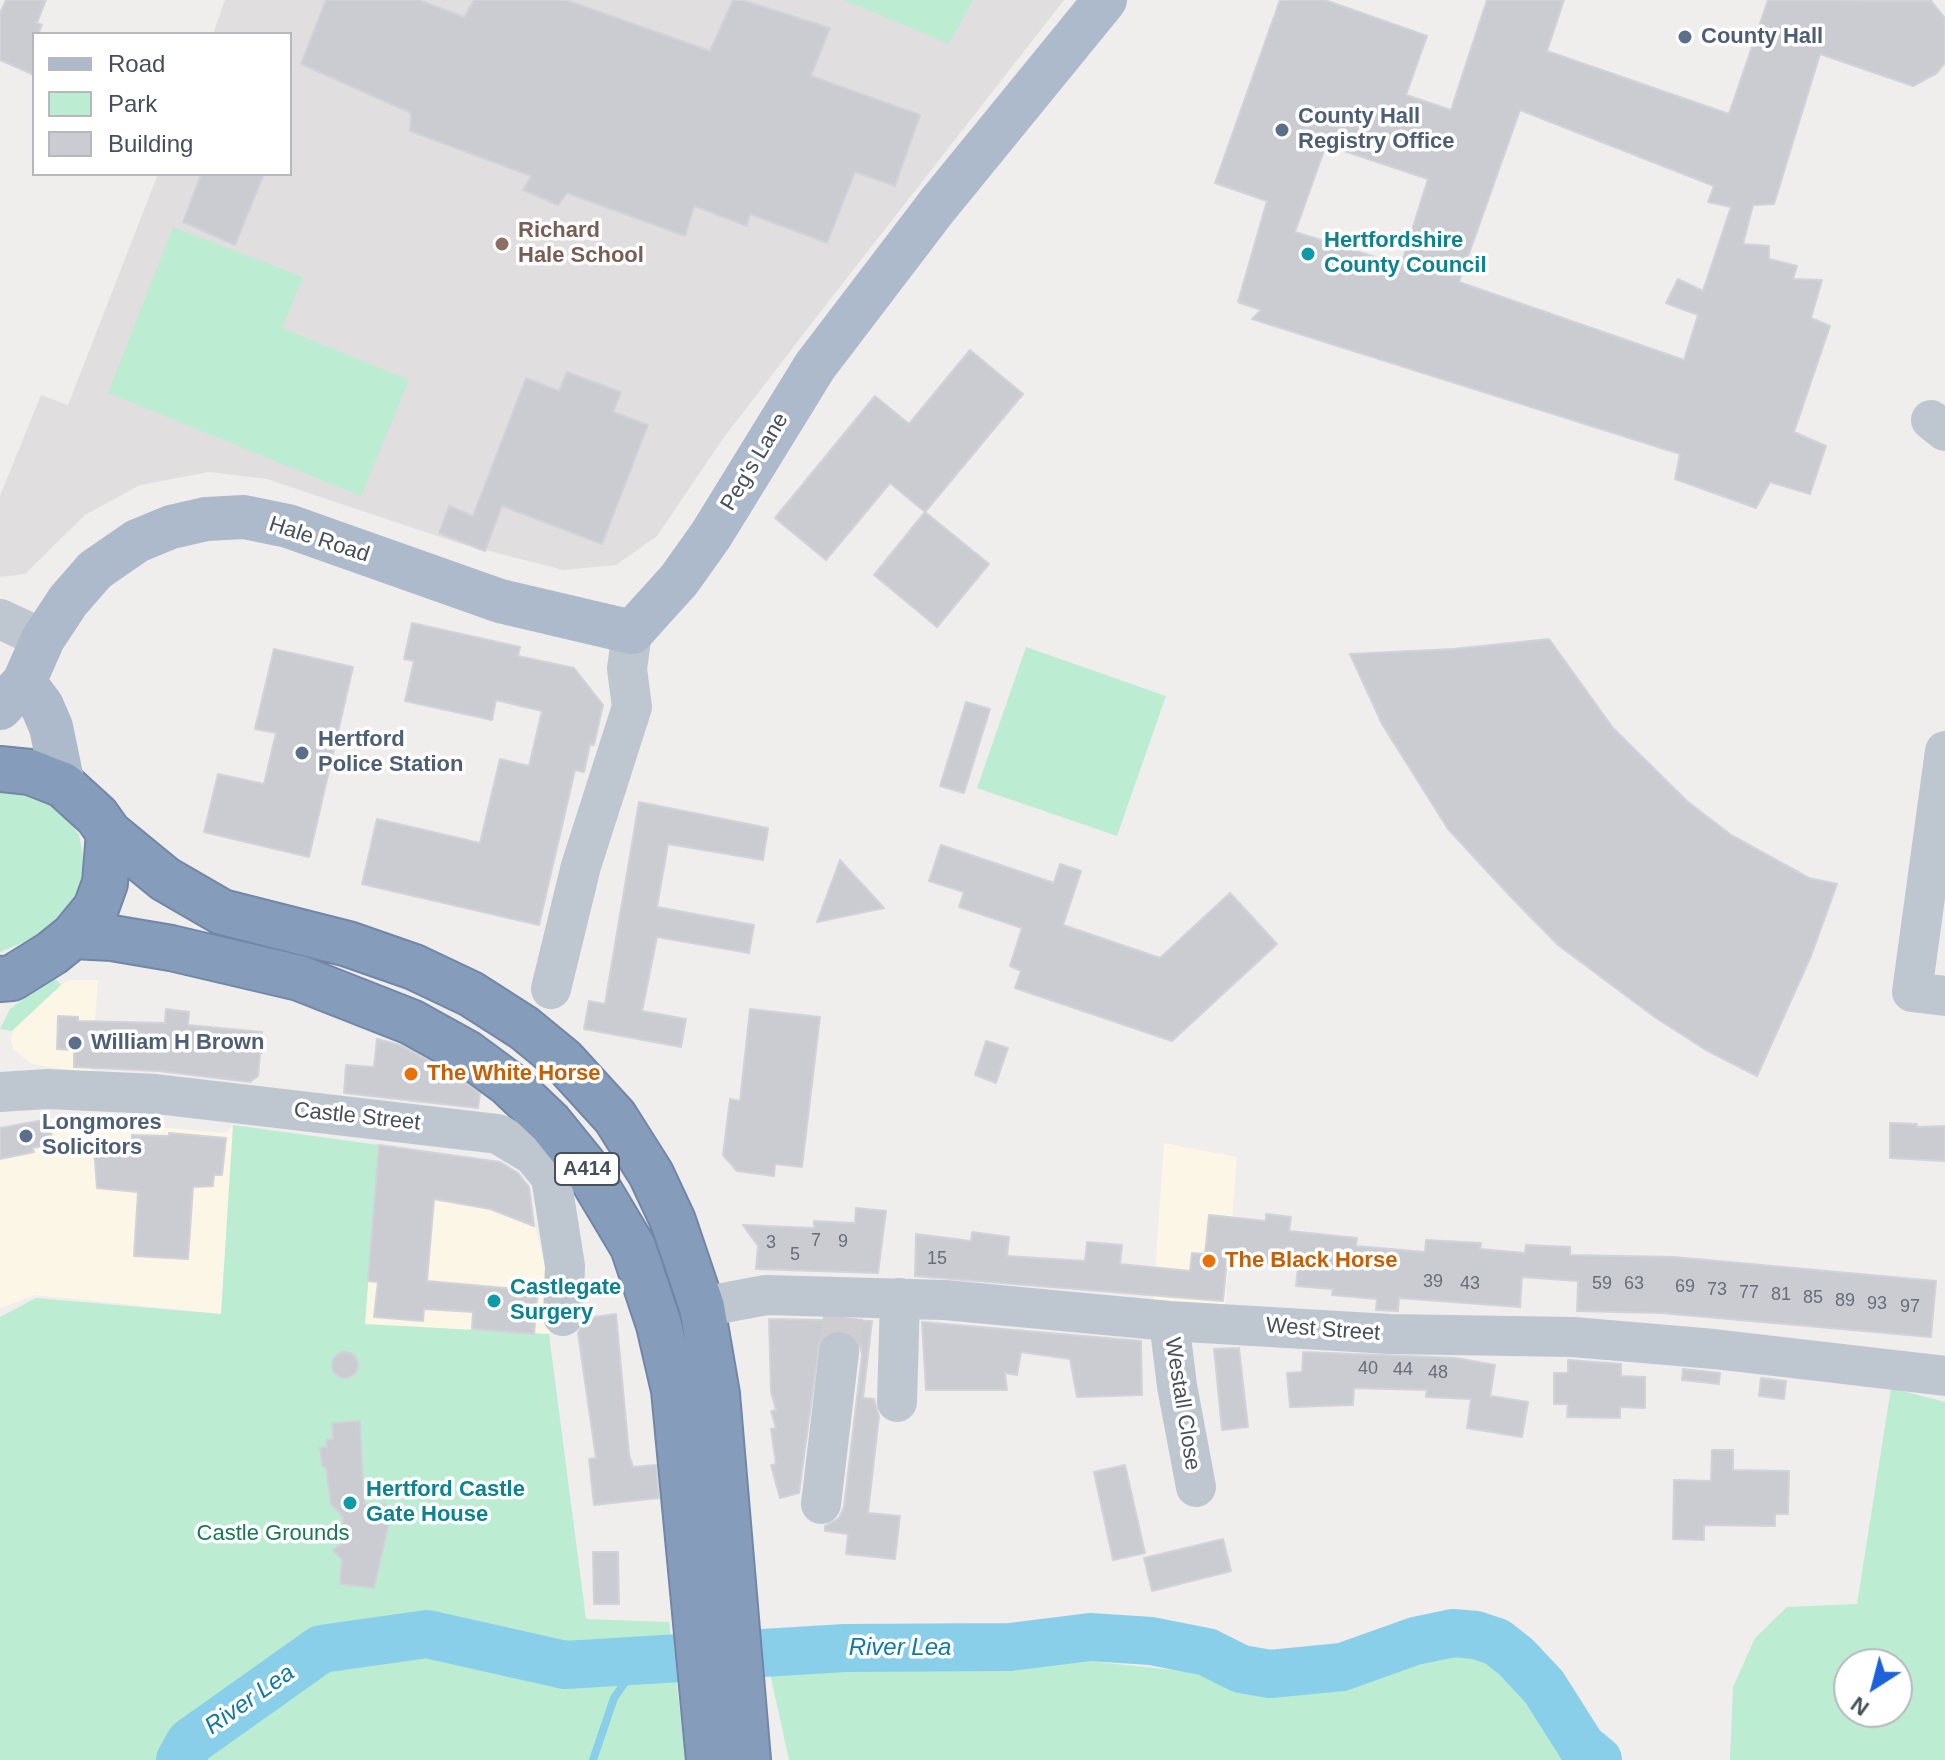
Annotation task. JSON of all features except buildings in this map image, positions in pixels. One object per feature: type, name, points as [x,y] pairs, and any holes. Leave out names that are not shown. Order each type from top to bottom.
[{"type":"highway","points":[[0,769],[30,772],[63,785],[109,833],[105,883],[96,908],[73,936],[4,985]]},
{"type":"highway","name":"A414","points":[[109,833],[165,879],[222,912],[348,944],[414,967],[471,994],[524,1028],[591,1089],[642,1158],[673,1221],[702,1307],[717,1394],[718,1635],[724,1711],[709,1760]]},
{"type":"highway","name":"A414","points":[[73,936],[112,938],[171,948],[299,978],[354,998],[411,1022],[467,1053],[509,1084],[550,1123],[608,1201],[633,1247],[659,1325],[674,1390],[718,1635]]},
{"type":"highway","name":"A414","points":[[724,1711],[748,1760]]},
{"type":"main road","name":"Peg's Lane","points":[[632,632],[679,580],[711,535],[815,366],[907,244],[1105,0]]},
{"type":"main road","name":"Hale Road","points":[[63,785],[51,727],[42,706],[12,695],[68,601],[95,570],[137,541],[171,527],[206,519],[244,517],[288,526],[500,601],[632,632]]},
{"type":"street","points":[[0,619],[43,639]]},
{"type":"street","points":[[551,989],[581,866],[632,707],[627,669],[632,632]]},
{"type":"street","points":[[1945,751],[1912,992],[1945,996]]},
{"type":"street","name":"Castle Street","points":[[2,1087],[156,1094],[498,1134],[533,1155],[551,1177],[565,1266],[563,1316]]},
{"type":"street","name":"West Street","points":[[702,1307],[766,1295],[842,1321],[900,1298],[1169,1321],[1389,1334],[1573,1337],[1714,1349],[1945,1376]]},
{"type":"street","points":[[897,1402],[900,1298]]},
{"type":"street","points":[[821,1504],[842,1321]]},
{"type":"street","name":"Westall Close","points":[[1169,1321],[1175,1374],[1196,1487]]},
{"type":"shaded area","name":"Richard Hale School","points":[[225,0],[1064,0],[722,440],[657,536],[616,565],[563,570],[458,543],[267,479],[209,472],[140,485],[85,515],[25,574],[0,577],[0,496],[41,395],[68,405],[157,176],[292,176],[292,32],[214,32]]},
{"type":"shaded area","points":[[67,980],[98,980],[91,1074],[32,1064],[14,1050],[11,1041],[13,1028]]},
{"type":"shaded area","points":[[51,1118],[226,1133],[233,1125],[221,1314],[35,1295],[0,1308],[0,1128]]},
{"type":"shaded area","points":[[1164,1143],[1237,1157],[1225,1307],[1153,1302]]},
{"type":"shaded area","points":[[379,1145],[452,1154],[526,1191],[549,1281],[549,1334],[364,1325]]},
{"type":"green space","points":[[844,0],[973,0],[949,44]]},
{"type":"green space","points":[[173,227],[303,277],[282,328],[409,380],[361,496],[108,393]]},
{"type":"green space","points":[[1026,647],[1166,696],[1117,836],[977,788]]},
{"type":"green space","points":[[0,787],[28,789],[61,809],[79,835],[84,860],[81,890],[74,904],[38,936],[0,952]]},
{"type":"green space","points":[[53,976],[61,985],[12,1031],[0,1029],[10,1009]]},
{"type":"green space","name":"Castle Grounds","points":[[233,1125],[379,1145],[365,1324],[549,1334],[586,1619],[669,1622],[686,1760],[0,1760],[0,1317],[36,1298],[221,1314]]},
{"type":"green space","points":[[1891,1388],[1945,1402],[1945,1760],[1730,1760],[1733,1687],[1755,1638],[1787,1607],[1857,1604]]},
{"type":"green space","points":[[1471,1652],[1518,1681],[1542,1712],[1570,1760],[789,1760],[769,1669],[857,1665],[1013,1670],[1078,1660],[1193,1672],[1242,1689],[1275,1694],[1373,1679],[1417,1660],[1444,1653]]},
{"type":"waterway","name":"River Lea","points":[[180,1760],[190,1742],[321,1649],[427,1634],[565,1665],[845,1648],[1010,1647],[1090,1637],[1151,1641],[1207,1652],[1241,1669],[1270,1674],[1342,1667],[1415,1641],[1453,1633],[1476,1635],[1497,1642],[1516,1657],[1544,1687],[1582,1747],[1598,1760]]},
{"type":"waterway","points":[[593,1760],[614,1698],[638,1663]]},
{"type":"tunnel","points":[[839,1352],[843,1317]]},
{"type":"place","name":"County Hall","points":[[1685,37]]},
{"type":"place","name":"County Hall Registry Office","points":[[1282,130]]},
{"type":"place","name":"Richard Hale School","points":[[502,244]]},
{"type":"place","name":"Hertfordshire County Council","points":[[1308,254]]},
{"type":"place","name":"Hertford Police Station","points":[[302,753]]},
{"type":"place","name":"William H Brown","points":[[75,1043]]},
{"type":"place","name":"The White Horse","points":[[411,1074]]},
{"type":"place","name":"Longmores Solicitors","points":[[26,1136]]},
{"type":"place","name":"The Black Horse","points":[[1209,1261]]},
{"type":"place","name":"Castlegate Surgery","points":[[494,1301]]},
{"type":"place","name":"Hertford Castle Gate House","points":[[350,1503]]}]
